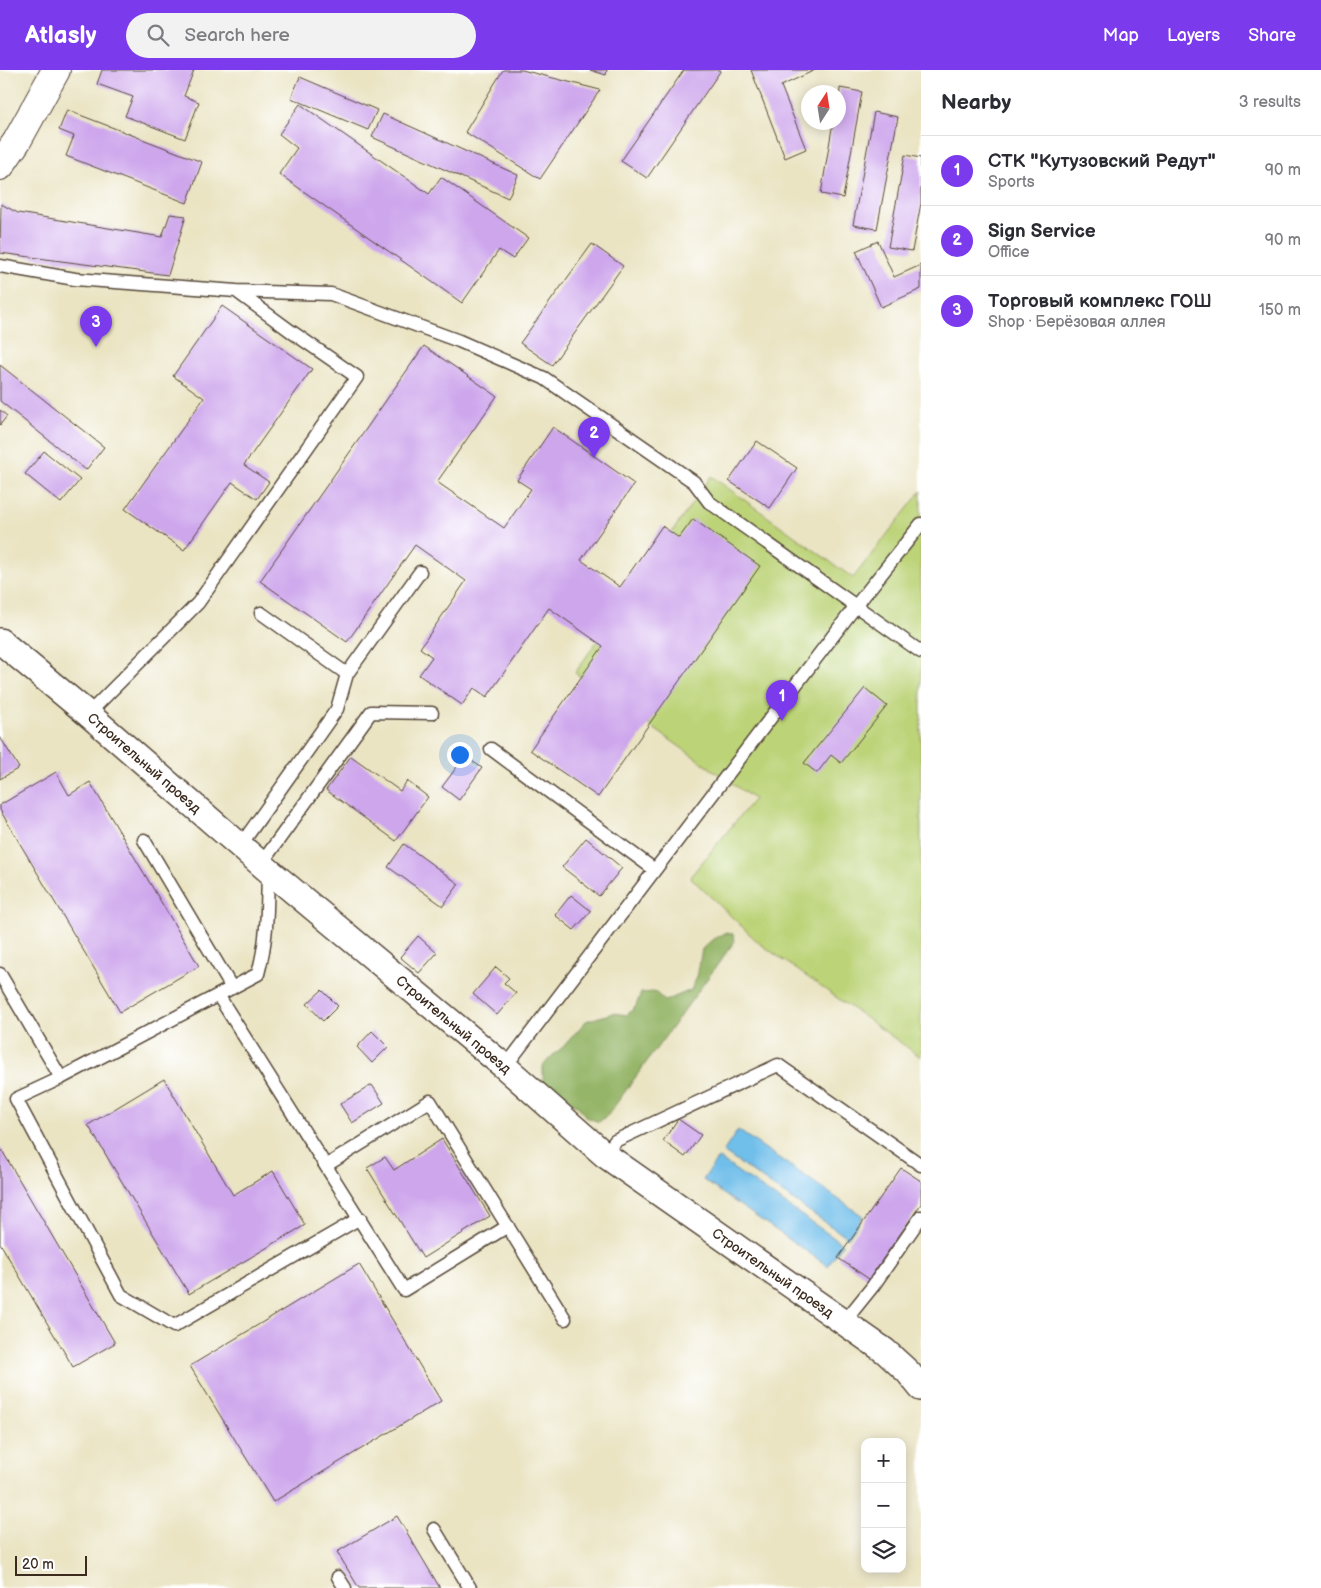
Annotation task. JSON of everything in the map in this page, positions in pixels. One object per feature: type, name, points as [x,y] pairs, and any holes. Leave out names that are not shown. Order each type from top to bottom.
[{"type":"main road","points":[[0,166],[17,141],[56,70]]},
{"type":"street","name":"Строительный проезд","points":[[0,641],[88,714],[264,867],[506,1067],[605,1155],[885,1351],[908,1372],[921,1388]]},
{"type":"lane","points":[[0,266],[75,279],[236,291],[332,294],[459,342],[544,378],[694,482],[709,502],[921,652]]},
{"type":"lane","points":[[88,714],[198,603],[357,377],[236,291]]},
{"type":"lane","points":[[506,1067],[855,607],[921,524]]},
{"type":"lane","points":[[240,846],[337,709],[347,674],[420,572]]},
{"type":"lane","points":[[261,613],[347,674]]},
{"type":"lane","points":[[360,1218],[174,1326],[121,1294],[16,1099],[61,1078],[258,974],[265,948],[267,931],[264,867],[371,712],[432,713]]},
{"type":"lane","points":[[491,750],[655,870]]},
{"type":"lane","points":[[144,840],[232,988]]},
{"type":"lane","points":[[0,974],[61,1078]]},
{"type":"lane","points":[[218,995],[404,1290],[508,1226]]},
{"type":"lane","points":[[605,1155],[615,1141],[778,1065],[921,1165]]},
{"type":"lane","points":[[327,1166],[430,1101],[566,1319]]},
{"type":"lane","points":[[844,1322],[873,1286],[921,1217]]},
{"type":"lane","points":[[434,1529],[470,1588]]},
{"type":"green space","points":[[711,476],[853,578],[921,491],[921,1057],[759,943],[690,877],[754,799],[575,673]]},
{"type":"green space","points":[[725,933],[733,934],[734,942],[608,1115],[599,1122],[586,1117],[578,1106],[554,1091],[543,1081],[543,1066],[586,1021],[613,1013],[627,1015],[636,1006],[641,993],[655,992],[665,1001],[691,990],[697,977],[702,949],[713,939]]},
{"type":"water","points":[[738,1130],[863,1216],[848,1238],[723,1152]]},
{"type":"water","points":[[718,1158],[843,1244],[828,1266],[703,1180]]},
{"type":"building","points":[[102,70],[194,70],[184,96],[199,102],[185,139],[125,116],[133,97],[97,84]]},
{"type":"building","points":[[503,70],[522,70],[600,90],[540,179],[465,132]]},
{"type":"building","points":[[590,70],[607,70],[606,75]]},
{"type":"building","points":[[684,70],[721,70],[647,178],[621,161]]},
{"type":"building","points":[[751,70],[815,70],[781,86],[806,149],[785,158]]},
{"type":"building","points":[[300,77],[377,110],[368,130],[291,98]]},
{"type":"building","points":[[846,89],[862,92],[843,198],[821,194],[832,130],[846,130]]},
{"type":"building","points":[[300,104],[429,194],[441,177],[528,238],[513,259],[499,250],[462,303],[279,174],[297,148],[279,134]]},
{"type":"building","points":[[67,110],[202,162],[187,203],[66,156],[74,136],[59,130]]},
{"type":"building","points":[[874,112],[898,117],[877,229],[853,225]]},
{"type":"building","points":[[383,114],[518,175],[508,198],[372,137]]},
{"type":"building","points":[[905,155],[921,158],[921,203],[912,251],[888,247]]},
{"type":"building","points":[[1,204],[18,213],[162,237],[170,214],[186,216],[168,275],[0,253]]},
{"type":"building","points":[[878,241],[894,277],[921,265],[921,289],[881,307],[856,251]]},
{"type":"building","points":[[592,244],[623,266],[552,365],[520,343]]},
{"type":"building","points":[[222,306],[312,369],[244,465],[269,482],[257,499],[232,482],[184,550],[125,509],[204,398],[173,376]]},
{"type":"building","points":[[424,346],[497,396],[437,482],[504,528],[531,489],[517,480],[553,427],[634,484],[581,560],[620,587],[662,526],[679,538],[693,519],[760,566],[598,797],[530,750],[603,646],[549,608],[487,697],[474,688],[462,705],[419,675],[432,657],[420,648],[466,581],[415,545],[347,642],[260,581]]},
{"type":"building","points":[[0,365],[104,447],[86,470],[0,401]]},
{"type":"building","points":[[0,410],[7,416],[0,425]]},
{"type":"building","points":[[757,441],[797,468],[770,508],[729,481]]},
{"type":"building","points":[[44,451],[80,480],[61,503],[25,474]]},
{"type":"building","points":[[865,688],[887,706],[841,763],[831,755],[817,773],[804,763]]},
{"type":"building","points":[[0,737],[19,768],[0,779]]},
{"type":"building","points":[[351,756],[400,791],[407,781],[428,797],[396,841],[326,790]]},
{"type":"building","points":[[465,756],[482,768],[459,800],[442,787]]},
{"type":"building","points":[[56,772],[69,795],[90,782],[199,966],[120,1012],[0,810],[0,805]]},
{"type":"building","points":[[586,838],[622,868],[599,896],[562,867]]},
{"type":"building","points":[[404,844],[459,884],[443,906],[388,867]]},
{"type":"building","points":[[571,895],[591,911],[574,930],[555,915]]},
{"type":"building","points":[[418,936],[437,953],[419,973],[400,957]]},
{"type":"building","points":[[496,967],[509,978],[504,983],[516,993],[497,1015],[473,994]]},
{"type":"building","points":[[322,990],[338,1006],[323,1021],[307,1004]]},
{"type":"building","points":[[372,1031],[388,1047],[372,1063],[357,1047]]},
{"type":"building","points":[[164,1079],[233,1195],[273,1171],[305,1225],[189,1294],[88,1125]]},
{"type":"building","points":[[372,1085],[384,1103],[352,1123],[340,1104]]},
{"type":"building","points":[[678,1119],[701,1135],[685,1157],[663,1141]]},
{"type":"building","points":[[442,1139],[490,1216],[423,1258],[367,1168],[385,1157],[394,1170]]},
{"type":"building","points":[[0,1147],[115,1343],[73,1367],[0,1243]]},
{"type":"building","points":[[901,1168],[921,1181],[921,1204],[869,1279],[838,1258]]},
{"type":"building","points":[[359,1264],[441,1401],[273,1502],[190,1366]]},
{"type":"building","points":[[397,1516],[440,1588],[359,1588],[337,1552]]},
{"type":"place","name":"Торговый комплекс ГОШ","points":[[96,347]]},
{"type":"place","name":"Sign Service","points":[[594,458]]},
{"type":"place","name":"СТК \"Кутузовский Редут\"","points":[[782,721]]}]
